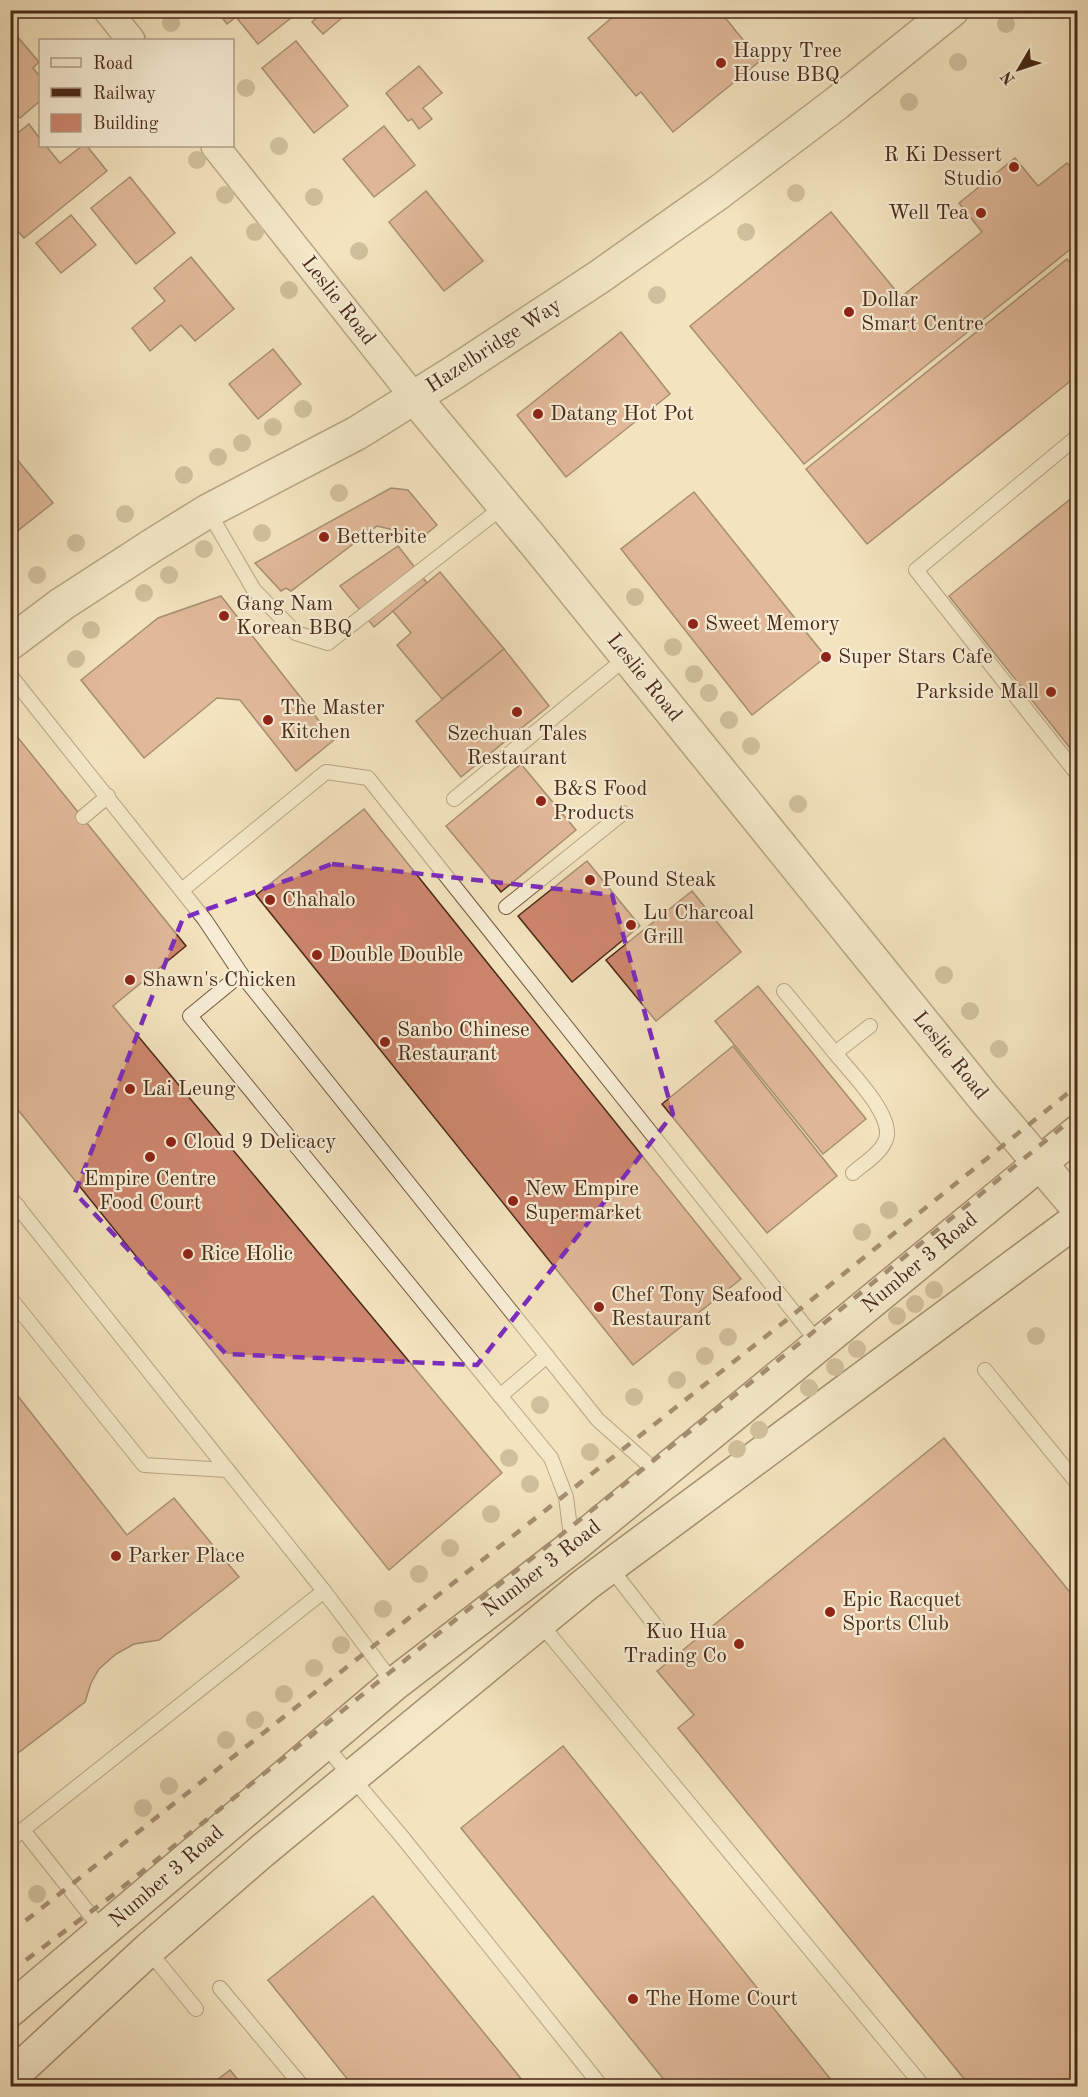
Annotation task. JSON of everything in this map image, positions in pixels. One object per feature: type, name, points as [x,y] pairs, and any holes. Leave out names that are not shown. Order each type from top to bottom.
[{"type":"main road","name":"Hazelbridge Way","points":[[10,643],[62,604],[208,511],[357,433],[599,277],[837,104],[952,10]]},
{"type":"main road","name":"Leslie Road","points":[[414,397],[1077,1208]]},
{"type":"main road","name":"Number 3 Road","points":[[12,2004],[103,1931],[394,1684],[572,1547],[1077,1132]]},
{"type":"main road","name":"Number 3 Road","points":[[10,2079],[148,1950],[352,1776],[539,1622],[609,1566],[1077,1219]]},
{"type":"street","points":[[107,10],[130,39]]},
{"type":"street","name":"Leslie Road","points":[[215,147],[414,397]]},
{"type":"lane","points":[[1077,436],[916,570],[1077,776]]},
{"type":"lane","points":[[208,511],[254,590],[296,633],[328,644],[504,507]]},
{"type":"lane","points":[[454,799],[627,657]]},
{"type":"lane","points":[[10,675],[182,890],[241,974],[598,1420],[660,1475]]},
{"type":"lane","points":[[182,890],[326,772],[368,778],[820,1345]]},
{"type":"lane","points":[[82,817],[108,796]]},
{"type":"lane","points":[[506,907],[623,813]]},
{"type":"lane","points":[[241,974],[190,1016],[551,1458],[566,1497],[572,1547]]},
{"type":"lane","points":[[783,991],[882,1110],[887,1135],[878,1152],[853,1173]]},
{"type":"lane","points":[[835,1053],[870,1026]]},
{"type":"lane","points":[[10,1222],[14,1202]]},
{"type":"lane","points":[[14,1202],[324,1591],[394,1684]]},
{"type":"lane","points":[[10,1298],[144,1465],[227,1470]]},
{"type":"lane","points":[[500,1396],[547,1356]]},
{"type":"lane","points":[[985,1370],[1077,1484]]},
{"type":"lane","points":[[609,1566],[658,1629]]},
{"type":"lane","points":[[10,1840],[324,1591]]},
{"type":"lane","points":[[539,1622],[922,2086]]},
{"type":"lane","points":[[323,1743],[403,1838],[601,2086]]},
{"type":"lane","points":[[23,1830],[103,1931]]},
{"type":"lane","points":[[148,1950],[196,2009]]},
{"type":"lane","points":[[220,1988],[302,2086]]},
{"type":"highlighted area","points":[[332,864],[612,895],[673,1114],[477,1365],[226,1354],[75,1193],[183,918]]},
{"type":"building","points":[[216,10],[301,10],[258,44],[236,17],[227,24]]},
{"type":"building","points":[[325,10],[337,10],[343,17],[323,34],[312,22]]},
{"type":"building","points":[[621,10],[719,10],[760,61],[673,132],[641,92],[636,96],[588,38]]},
{"type":"building","points":[[10,28],[39,62],[33,68],[39,76],[39,102],[20,118],[10,106]]},
{"type":"building","points":[[296,41],[348,106],[314,133],[262,68]]},
{"type":"building","points":[[419,66],[442,93],[423,108],[432,119],[419,129],[412,119],[408,121],[386,93]]},
{"type":"building","points":[[29,124],[39,138],[39,147],[47,147],[60,163],[81,147],[88,147],[107,171],[24,238],[10,222],[10,139]]},
{"type":"building","points":[[384,126],[415,165],[374,197],[343,159]]},
{"type":"building","name":"Dollar Smart Centre","points":[[1015,158],[1038,186],[1067,163],[1078,175],[1078,243],[804,464],[690,326],[831,212],[901,297],[982,232],[959,203]]},
{"type":"building","points":[[130,177],[175,233],[136,264],[91,208]]},
{"type":"building","points":[[426,191],[483,261],[444,291],[389,222]]},
{"type":"building","points":[[71,215],[96,245],[61,273],[36,243]]},
{"type":"building","points":[[191,257],[234,309],[195,341],[181,325],[150,351],[132,328],[165,301],[154,288]]},
{"type":"building","points":[[1067,259],[1078,272],[1078,375],[867,544],[806,469]]},
{"type":"building","points":[[621,332],[670,394],[566,477],[517,415]]},
{"type":"building","points":[[273,349],[301,384],[258,419],[229,384]]},
{"type":"building","points":[[10,451],[53,503],[11,536],[10,535]]},
{"type":"building","points":[[391,488],[408,490],[437,525],[423,537],[377,526],[291,591],[286,588],[281,591],[255,563]]},
{"type":"building","points":[[694,492],[826,657],[752,715],[621,549]]},
{"type":"building","name":"Parkside Mall","points":[[1078,493],[1078,621],[1075,623],[1078,625],[1078,758],[949,596]]},
{"type":"building","points":[[398,546],[427,583],[374,627],[340,586]]},
{"type":"building","points":[[440,572],[504,649],[442,699],[397,645],[411,633],[393,611]]},
{"type":"building","points":[[221,596],[334,740],[296,771],[240,700],[217,698],[144,758],[81,680],[158,618]]},
{"type":"building","points":[[504,649],[549,706],[461,777],[416,721]]},
{"type":"building","points":[[15,734],[186,946],[113,1006],[502,1473],[389,1570],[10,1100],[10,738]]},
{"type":"building","points":[[521,764],[576,830],[501,892],[446,826]]},
{"type":"building","points":[[364,809],[741,1279],[633,1365],[256,895]]},
{"type":"building","points":[[587,861],[640,926],[572,982],[518,916]]},
{"type":"building","points":[[692,891],[741,952],[656,1021],[606,960]]},
{"type":"building","points":[[758,986],[866,1119],[823,1154],[715,1021]]},
{"type":"building","points":[[733,1046],[837,1176],[767,1233],[662,1104]]},
{"type":"building","name":"Parker Place","points":[[10,1386],[127,1535],[174,1498],[239,1577],[159,1640],[134,1644],[116,1654],[99,1669],[91,1683],[85,1702],[10,1759]]},
{"type":"building","points":[[944,1438],[1078,1602],[1078,2086],[1074,2082],[1068,2086],[970,2086],[678,1728],[694,1715],[657,1671]]},
{"type":"building","points":[[563,1746],[836,2086],[669,2086],[461,1828]]},
{"type":"building","points":[[373,1896],[527,2086],[353,2086],[268,1980]]},
{"type":"building","points":[[230,2070],[243,2086],[209,2086]]},
{"type":"railway","points":[[10,1933],[784,1322],[1078,1085]]},
{"type":"railway","points":[[10,1972],[113,1895],[801,1342],[1078,1114]]},
{"type":"place","name":"Happy Tree House BBQ","points":[[721,63]]},
{"type":"place","name":"R Ki Dessert Studio","points":[[1014,167]]},
{"type":"place","name":"Well Tea","points":[[981,213]]},
{"type":"place","name":"Dollar Smart Centre","points":[[849,312]]},
{"type":"place","name":"Datang Hot Pot","points":[[538,414]]},
{"type":"place","name":"Betterbite","points":[[324,537]]},
{"type":"place","name":"Gang Nam Korean BBQ","points":[[224,616]]},
{"type":"place","name":"Sweet Memory","points":[[693,624]]},
{"type":"place","name":"Super Stars Cafe","points":[[826,657]]},
{"type":"place","name":"Parkside Mall","points":[[1051,692]]},
{"type":"place","name":"Szechuan Tales Restaurant","points":[[517,712]]},
{"type":"place","name":"The Master Kitchen","points":[[268,720]]},
{"type":"place","name":"B&S Food Products","points":[[541,801]]},
{"type":"place","name":"Pound Steak","points":[[590,880]]},
{"type":"place","name":"Chahalo","points":[[270,900]]},
{"type":"place","name":"Lu Charcoal Grill","points":[[631,925]]},
{"type":"place","name":"Double Double","points":[[317,955]]},
{"type":"place","name":"Shawn's Chicken","points":[[130,980]]},
{"type":"place","name":"Sanbo Chinese Restaurant","points":[[385,1042]]},
{"type":"place","name":"Lai Leung","points":[[130,1089]]},
{"type":"place","name":"Cloud 9 Delicacy","points":[[171,1142]]},
{"type":"place","name":"Empire Centre Food Court","points":[[150,1157]]},
{"type":"place","name":"New Empire Supermarket","points":[[513,1201]]},
{"type":"place","name":"Rice Holic","points":[[188,1254]]},
{"type":"place","name":"Chef Tony Seafood Restaurant","points":[[599,1307]]},
{"type":"place","name":"Parker Place","points":[[116,1556]]},
{"type":"place","name":"Epic Racquet Sports Club","points":[[830,1612]]},
{"type":"place","name":"Kuo Hua Trading Co","points":[[739,1644]]},
{"type":"place","name":"The Home Court","points":[[633,1999]]}]
